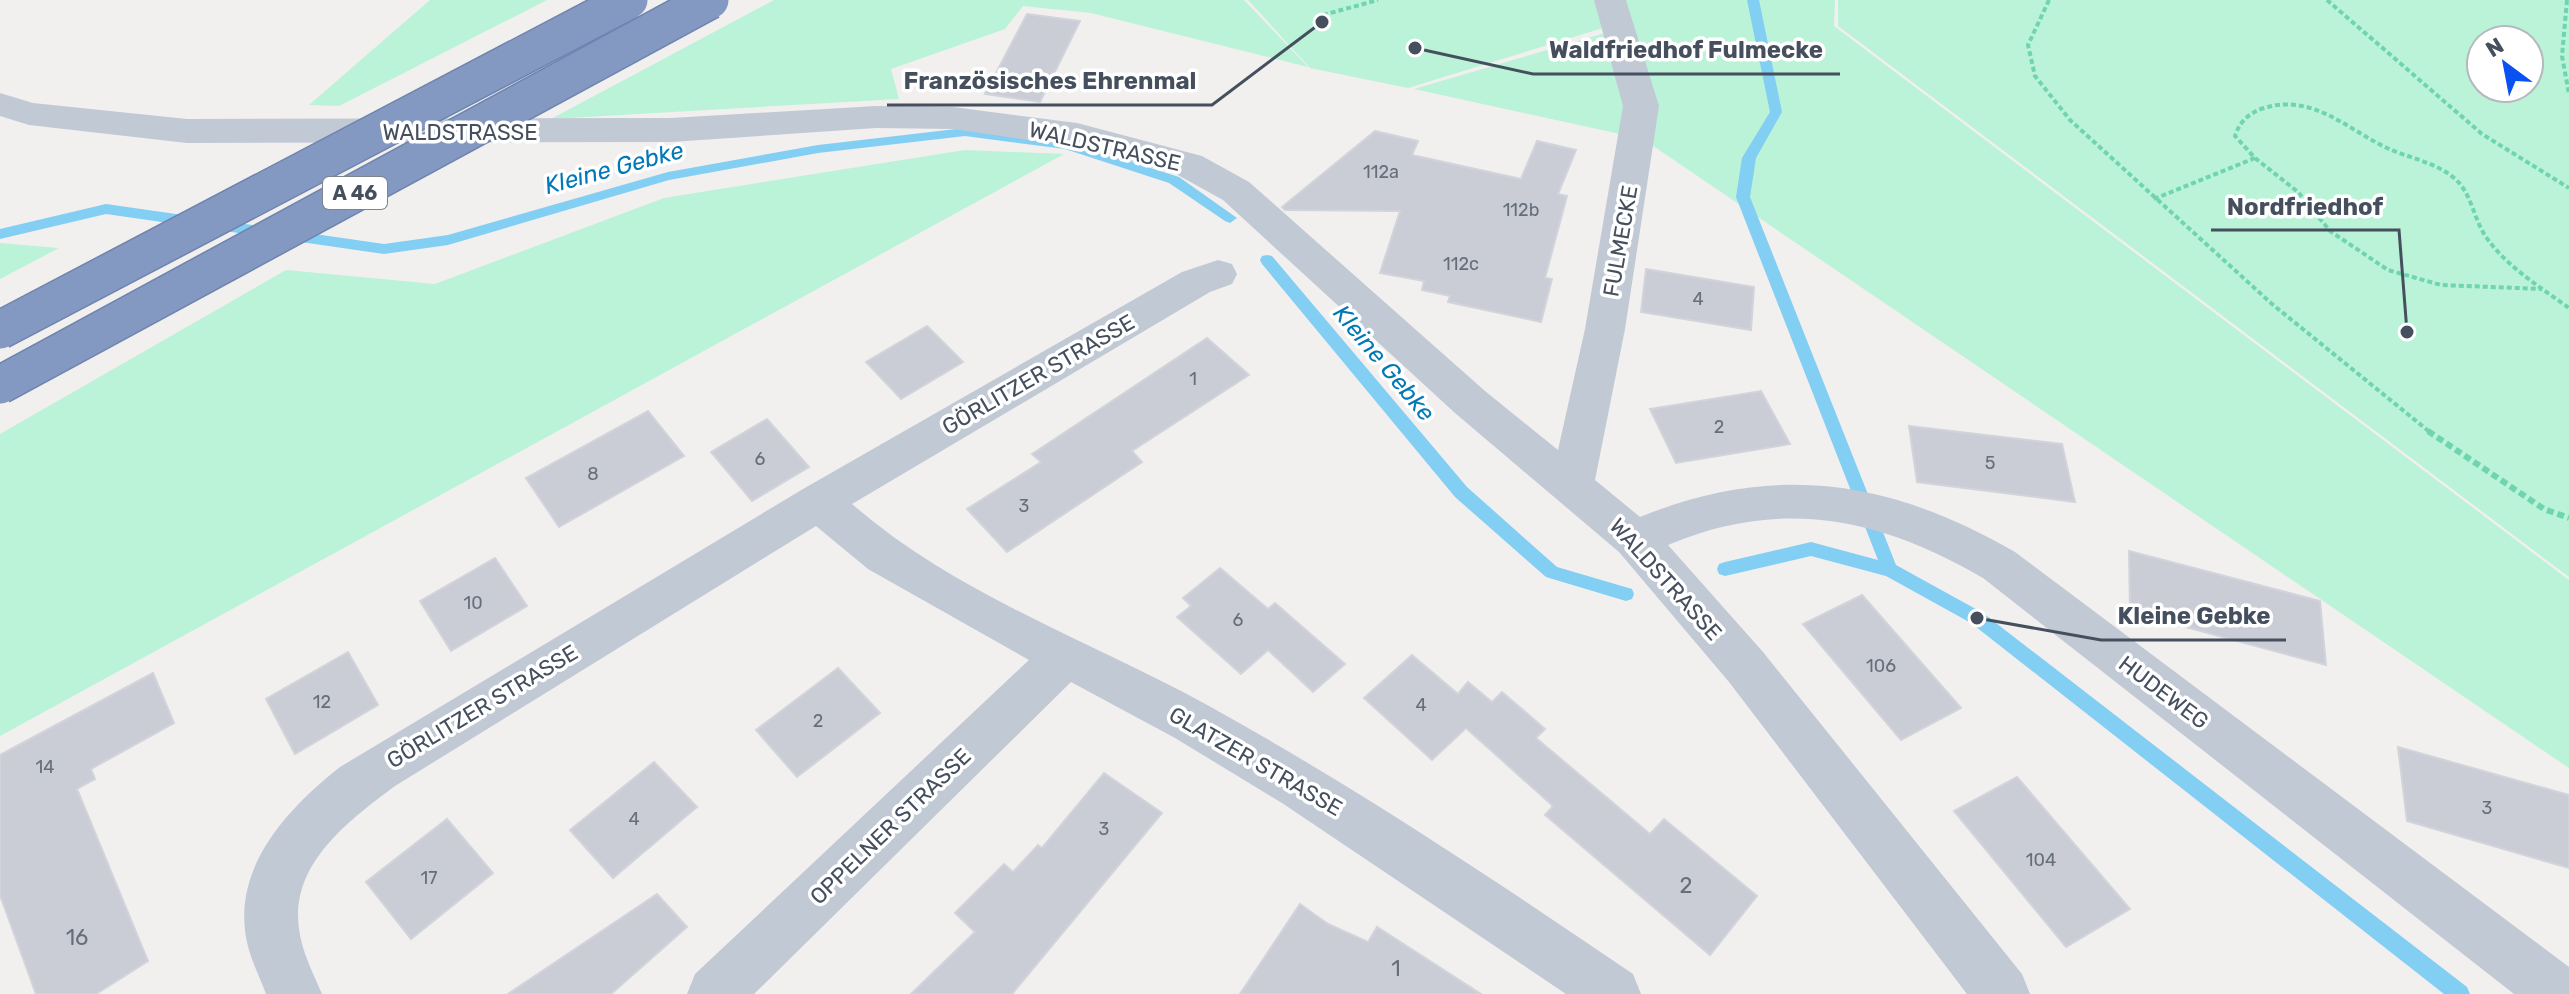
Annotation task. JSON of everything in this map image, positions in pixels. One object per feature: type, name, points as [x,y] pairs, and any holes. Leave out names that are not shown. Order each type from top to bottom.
[{"type":"highway","name":"A 46","points":[[0,330],[629,0]]},
{"type":"highway","name":"A 46","points":[[0,385],[710,0]]},
{"type":"street","name":"FULMECKE","points":[[1572,484],[1605,329],[1641,106],[1610,0]]},
{"type":"street","name":"WALDSTRASSE","points":[[0,104],[29,114],[187,131],[671,130],[922,117],[1033,127],[1115,143],[1189,165],[1236,191],[1470,402],[1635,539],[1746,667],[2002,994]]},
{"type":"street","name":"GÖRLITZER STRASSE","points":[[294,994],[275,948],[271,920],[272,891],[281,867],[299,840],[341,795],[377,770],[819,502],[1196,282],[1218,274]]},
{"type":"street","name":"HUDEWEG","points":[[1635,539],[1685,517],[1741,504],[1778,500],[1883,509],[1952,535],[2011,574],[2559,994]]},
{"type":"street","name":"GLATZER STRASSE","points":[[819,502],[882,555],[1064,658],[1190,721],[1338,808],[1498,912],[1613,994]]},
{"type":"street","name":"OPPELNER STRASSE","points":[[715,994],[1064,658]]},
{"type":"path","points":[[1323,15],[1378,0]]},
{"type":"path","points":[[2049,0],[2028,45],[2035,76],[2070,120],[2272,304],[2427,430],[2544,509],[2569,518]]},
{"type":"path","points":[[2327,0],[2482,134],[2569,188]]},
{"type":"path","points":[[2567,0],[2562,52],[2569,94]]},
{"type":"path","points":[[2562,52],[2569,46]]},
{"type":"path","points":[[2544,289],[2441,285],[2388,270],[2330,231],[2298,192],[2255,158],[2235,136],[2241,121],[2254,111],[2279,105],[2326,111],[2379,144],[2454,178],[2468,194],[2485,236],[2569,308]]},
{"type":"path","points":[[2154,199],[2255,158]]},
{"type":"green space","points":[[430,0],[547,0],[339,106],[309,105]]},
{"type":"green space","points":[[774,0],[1244,0],[1308,67],[1091,13],[1023,6],[1005,29],[891,69],[899,99],[551,119]]},
{"type":"green space","points":[[1248,0],[1595,0],[1603,28],[1408,88],[1310,68]]},
{"type":"green space","points":[[1620,0],[1835,0],[1834,26],[2569,580],[2569,768],[1643,139],[1414,89],[1605,33]]},
{"type":"green space","points":[[1838,0],[2569,0],[2569,577],[1838,26]]},
{"type":"green space","points":[[965,150],[1064,154],[0,736],[0,434],[286,270],[435,284],[664,198]]},
{"type":"green space","points":[[0,243],[59,248],[0,279]]},
{"type":"building","points":[[1027,14],[1080,21],[1040,102],[985,94]]},
{"type":"building","points":[[1375,131],[1418,141],[1412,155],[1521,179],[1537,141],[1576,150],[1558,194],[1567,196],[1545,278],[1552,279],[1541,322],[1448,302],[1450,296],[1422,290],[1424,281],[1380,273],[1400,211],[1285,210],[1282,207]]},
{"type":"building","points":[[1646,269],[1754,287],[1751,330],[1641,312]]},
{"type":"building","points":[[927,326],[963,362],[901,399],[866,362]]},
{"type":"building","points":[[1207,338],[1249,375],[1132,451],[1142,462],[1007,552],[967,509],[1041,462],[1032,454]]},
{"type":"building","points":[[1761,391],[1790,444],[1676,463],[1650,409]]},
{"type":"building","points":[[648,411],[684,456],[559,527],[526,478]]},
{"type":"building","points":[[767,419],[809,467],[752,501],[711,452]]},
{"type":"building","points":[[1909,426],[2062,444],[2075,502],[1917,482]]},
{"type":"building","points":[[2129,551],[2320,601],[2326,665],[2130,612]]},
{"type":"building","points":[[495,558],[527,606],[451,651],[420,601]]},
{"type":"building","points":[[1220,568],[1268,609],[1275,603],[1345,664],[1313,692],[1268,650],[1241,674],[1177,617],[1191,606],[1183,598]]},
{"type":"building","points":[[1862,595],[1961,708],[1901,740],[1803,624]]},
{"type":"building","points":[[348,652],[378,705],[295,754],[266,699]]},
{"type":"building","points":[[1412,655],[1458,694],[1468,682],[1492,702],[1502,692],[1545,729],[1536,738],[1650,834],[1664,819],[1757,896],[1710,955],[1545,815],[1553,806],[1466,728],[1432,760],[1364,698]]},
{"type":"building","points":[[838,668],[880,713],[797,777],[756,730]]},
{"type":"building","points":[[153,673],[174,723],[91,769],[95,779],[77,789],[148,961],[96,994],[36,994],[0,895],[0,755]]},
{"type":"building","points":[[2398,747],[2569,795],[2569,868],[2407,821]]},
{"type":"building","points":[[654,762],[697,807],[613,878],[570,830]]},
{"type":"building","points":[[1104,773],[1162,813],[1012,994],[911,994],[975,932],[955,913],[1004,864],[1013,872],[1038,845],[1042,848]]},
{"type":"building","points":[[2017,777],[2130,909],[2066,947],[1954,811]]},
{"type":"building","points":[[447,819],[493,873],[411,939],[366,882]]},
{"type":"building","points":[[657,894],[687,927],[611,994],[508,994]]},
{"type":"building","points":[[1300,904],[1328,924],[1368,942],[1377,927],[1481,994],[1240,994]]},
{"type":"waterway","points":[[1753,0],[1776,112],[1749,158],[1743,197],[1890,570]]},
{"type":"waterway","name":"Kleine Gebke","points":[[0,234],[106,209],[384,249],[448,240],[668,176],[818,149],[965,132],[1066,145],[1174,180],[1230,218]]},
{"type":"waterway","name":"Kleine Gebke","points":[[1267,260],[1461,492],[1552,572],[1626,594]]},
{"type":"waterway","name":"Kleine Gebke","points":[[1725,569],[1811,549],[1890,570]]},
{"type":"waterway","name":"Kleine Gebke","points":[[1890,570],[1977,618],[2460,994]]},
{"type":"place","name":"Französisches Ehrenmal","points":[[1322,22]]},
{"type":"place","name":"Waldfriedhof Fulmecke","points":[[1415,48]]},
{"type":"place","name":"Nordfriedhof","points":[[2407,332]]},
{"type":"place","name":"Kleine Gebke","points":[[1977,618]]}]
